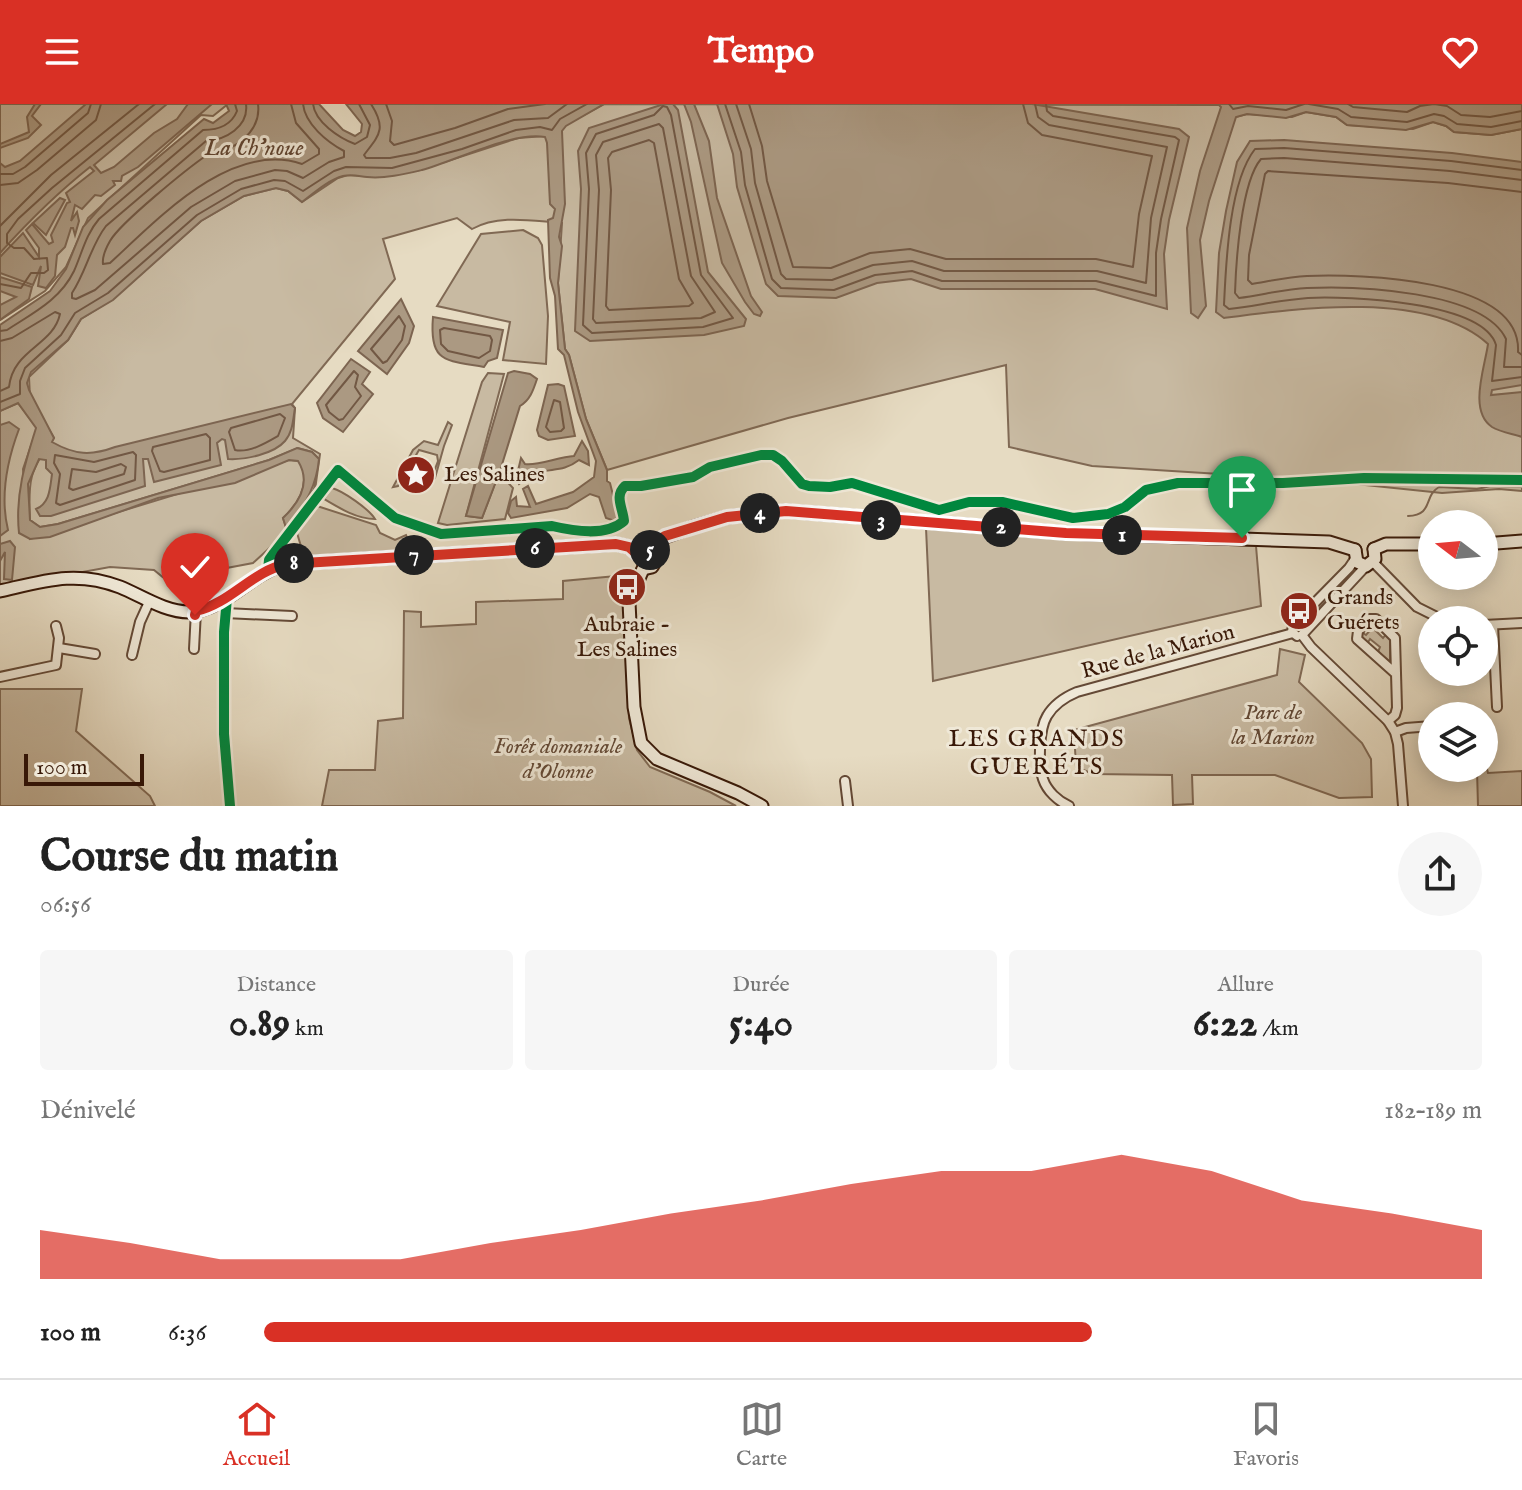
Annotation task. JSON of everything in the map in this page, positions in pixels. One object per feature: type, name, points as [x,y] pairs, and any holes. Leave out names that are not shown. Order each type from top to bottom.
[{"type":"street","points":[[652,551],[660,539],[693,527],[727,517],[786,511],[1066,533],[1329,542],[1365,557],[1418,608]]},
{"type":"street","points":[[1498,543],[1522,541]]},
{"type":"street","points":[[1,591],[53,579],[82,577],[111,584],[177,610],[196,611],[227,598],[271,568],[299,563],[616,544],[629,547],[637,554]]},
{"type":"street","points":[[1403,806],[1395,732],[1388,721],[1296,631],[1365,557],[1386,544],[1418,544]]},
{"type":"street","points":[[643,569],[636,563],[637,554],[644,549],[652,551],[654,565],[643,569],[629,602],[634,707],[641,743],[657,759],[762,806]]},
{"type":"street","points":[[227,598],[224,734],[228,782]]},
{"type":"street","points":[[132,655],[136,632],[150,600]]},
{"type":"street","points":[[194,649],[196,611]]},
{"type":"street","points":[[225,613],[292,616]]},
{"type":"street","points":[[1388,721],[1397,708],[1395,638],[1376,619],[1369,619],[1358,631],[1357,639],[1395,673]]},
{"type":"street","points":[[1498,624],[1522,623]]},
{"type":"street","points":[[0,677],[54,667],[59,648],[56,626]]},
{"type":"street","name":"Rue de la Marion","points":[[1069,806],[1056,798],[1043,778],[1041,738],[1046,717],[1065,697],[1296,631]]},
{"type":"street","points":[[59,648],[95,654]]},
{"type":"street","points":[[1395,732],[1418,727]]},
{"type":"street","points":[[845,781],[848,806]]},
{"type":"green space","points":[[0,104],[228,104],[213,116],[201,115],[88,218],[66,267],[45,291],[0,320]]},
{"type":"green space","points":[[604,104],[1219,105],[1236,117],[1247,114],[1292,117],[1306,112],[1336,117],[1347,125],[1413,129],[1433,122],[1454,132],[1491,135],[1522,129],[1522,491],[1499,489],[1442,493],[1317,480],[1092,466],[1009,447],[1006,365],[788,418],[607,470],[586,419],[565,349],[558,283],[562,223],[504,220],[472,229],[457,218],[383,239],[395,279],[292,404],[295,408],[293,438],[320,454],[315,490],[286,533],[253,563],[195,574],[170,583],[154,570],[110,567],[0,587],[0,411],[18,403],[37,428],[23,469],[30,539],[289,460],[299,461],[304,484],[299,498],[283,518],[287,530],[314,489],[319,459],[312,452],[298,448],[269,460],[58,524],[40,527],[30,520],[32,476],[39,459],[54,438],[30,397],[29,377],[68,340],[81,319],[113,299],[201,221],[244,196],[276,188],[288,191],[302,202],[338,178],[348,175],[378,177],[420,170],[518,138],[545,136]]},
{"type":"green space","points":[[523,230],[538,238],[542,245],[548,316],[546,364],[503,360],[510,322],[437,306],[481,234]]},
{"type":"green space","points":[[488,373],[504,374],[466,516],[482,518],[499,473],[513,488],[505,519],[447,525],[438,523],[482,382]]},
{"type":"green space","points":[[448,422],[452,425],[435,478],[432,477],[437,455],[419,450],[398,486],[393,487],[413,450],[424,441],[438,445]]},
{"type":"green space","points":[[332,488],[355,501],[375,519],[355,515],[324,499]]},
{"type":"green space","points":[[317,506],[376,525],[380,533],[395,540],[406,535],[411,547],[409,550],[313,556],[303,553],[297,533]]},
{"type":"green space","points":[[926,528],[1256,546],[1261,606],[933,681]]},
{"type":"green space","points":[[1349,571],[1353,574],[1297,631],[1296,628]]},
{"type":"green space","name":"Forêt domaniale d'Olonne","points":[[627,575],[632,579],[625,607],[629,718],[637,750],[650,767],[736,806],[322,806],[329,770],[375,770],[378,721],[403,718],[404,611],[421,612],[421,627],[476,624],[476,602],[563,599],[563,581]]},
{"type":"green space","points":[[1369,623],[1378,625],[1375,630],[1383,638],[1387,633],[1390,638],[1390,662],[1378,652],[1380,647],[1370,639],[1367,644],[1360,637],[1360,631],[1366,635],[1373,627]]},
{"type":"green space","name":"Parc de la Marion","points":[[1280,649],[1305,655],[1299,682],[1362,743],[1371,759],[1372,797],[1339,798],[1275,775],[1192,775],[1193,804],[1173,805],[1172,775],[1093,774],[1076,767],[1074,730],[1277,675]]},
{"type":"green space","points":[[0,689],[82,689],[76,731],[150,796],[155,806],[0,806]]},
{"type":"green space","points":[[1522,771],[1522,806],[1478,806],[1477,782],[1498,782],[1498,772]]},
{"type":"water","points":[[35,104],[41,104],[32,116],[41,125],[28,138],[0,148],[0,144],[29,132],[27,117]]},
{"type":"water","points":[[86,104],[167,104],[94,165],[101,173],[114,167],[154,133],[177,119],[188,104],[212,104],[138,167],[122,176],[121,181],[113,181],[115,185],[101,196],[95,195],[82,209],[75,205],[71,221],[77,212],[79,221],[75,235],[71,228],[65,247],[57,255],[55,276],[46,288],[38,286],[41,266],[33,285],[0,273],[0,257],[23,233],[39,257],[39,248],[26,230],[32,224],[49,244],[53,242],[51,235],[70,202],[66,193],[94,171],[90,167],[66,187],[0,253],[0,163],[5,167],[20,161]]},
{"type":"water","name":"La Ch'noue","points":[[226,104],[319,104],[343,130],[355,136],[361,132],[362,124],[346,104],[604,104],[562,131],[565,204],[559,237],[562,246],[558,283],[565,349],[586,419],[607,470],[607,481],[618,515],[615,521],[606,518],[599,497],[590,494],[567,508],[511,518],[508,513],[511,501],[516,497],[517,506],[530,507],[523,489],[528,486],[536,504],[573,492],[594,477],[596,461],[578,412],[564,355],[558,349],[555,296],[550,278],[548,220],[553,218],[555,209],[550,204],[547,143],[545,137],[532,136],[501,142],[409,173],[380,177],[343,176],[302,202],[288,191],[276,188],[244,196],[201,221],[113,300],[81,319],[68,340],[31,372],[27,383],[29,390],[54,438],[52,442],[83,453],[98,452],[291,404],[295,408],[288,437],[267,453],[228,459],[225,440],[222,439],[217,443],[221,465],[154,482],[148,459],[143,459],[145,486],[51,516],[40,516],[36,509],[47,499],[52,474],[46,468],[46,460],[39,459],[28,484],[30,520],[40,527],[269,460],[297,448],[312,452],[319,459],[312,489],[287,531],[283,518],[299,498],[304,477],[298,461],[289,460],[235,483],[158,498],[50,537],[30,539],[19,533],[20,492],[36,428],[18,403],[0,411],[0,325],[50,291],[66,269],[83,227],[107,200],[204,119],[213,123],[229,111]]},
{"type":"water","points":[[664,104],[673,104],[678,110],[708,272],[746,319],[744,326],[704,335],[590,341],[575,331],[581,189],[578,151],[589,128]]},
{"type":"water","points":[[684,104],[694,104],[709,141],[717,198],[751,296],[762,312],[760,316],[754,314],[745,302],[722,263],[691,122]]},
{"type":"water","points":[[717,104],[1032,104],[1179,129],[1189,137],[1164,254],[1167,309],[1095,289],[941,289],[911,279],[877,283],[836,298],[778,296],[766,284],[737,187],[733,154]]},
{"type":"water","points":[[1177,104],[1522,104],[1522,129],[1491,135],[1454,132],[1433,122],[1406,130],[1347,125],[1336,117],[1306,112],[1286,118],[1247,114],[1236,117],[1200,240],[1206,306],[1198,318],[1191,313],[1187,228],[1200,171],[1221,107]]},
{"type":"water","points":[[1284,140],[1452,153],[1522,162],[1522,385],[1492,390],[1491,395],[1522,392],[1522,437],[1495,429],[1485,420],[1479,400],[1488,344],[1463,327],[1398,309],[1324,308],[1224,318],[1216,312],[1219,253],[1237,162],[1250,141]]},
{"type":"water","points":[[60,198],[65,200],[46,235],[33,223]]},
{"type":"water","points":[[0,277],[32,287],[29,299],[0,320],[0,305],[16,297],[0,291]]},
{"type":"water","points":[[401,299],[414,326],[409,343],[387,374],[358,351]]},
{"type":"water","points":[[433,317],[503,330],[497,358],[488,361],[484,367],[442,357],[434,343]]},
{"type":"water","points":[[351,359],[370,372],[362,384],[373,394],[343,432],[323,418],[317,403]]},
{"type":"water","points":[[508,373],[530,374],[537,379],[529,398],[520,406],[482,518],[466,516]]},
{"type":"water","points":[[548,385],[564,386],[575,436],[548,440],[539,436],[537,430]]},
{"type":"water","points":[[9,422],[19,429],[6,479],[8,530],[0,536],[0,425]]},
{"type":"water","points":[[582,441],[588,451],[589,465],[579,460],[564,468],[536,473],[519,484],[516,479],[521,458],[525,464],[530,464],[574,456]]},
{"type":"water","points":[[10,541],[15,547],[12,580],[4,579],[5,552],[0,561],[0,544]]},
{"type":"waterway","points":[[1408,516],[1422,512],[1439,487],[1522,487]]},
{"type":"cycle path","points":[[230,806],[224,734],[227,598],[268,570],[269,560],[338,470],[395,518],[441,534],[552,526],[579,531],[608,529],[624,521],[620,494],[625,486],[693,477],[710,467],[761,455],[773,455],[802,484],[809,486],[830,487],[852,483],[939,510],[969,502],[1002,502],[1073,518],[1108,514],[1125,507],[1146,490],[1178,483],[1283,483],[1364,478],[1522,480]]},
{"type":"place","name":"Les Salines","points":[[416,475]]},
{"type":"place","name":"Aubraie - Les Salines","points":[[627,587]]},
{"type":"place","name":"Grands Guérets","points":[[1299,611]]},
{"type":"district","name":"LES GRANDS GUERÉTS","points":[[1037,753]]},
{"type":"route","points":[[195,615],[196,611],[227,598],[258,575],[287,564],[616,544],[623,544],[637,554],[644,549],[652,551],[665,536],[727,517],[757,513],[817,512],[882,520],[1066,533],[1242,538]]}]
